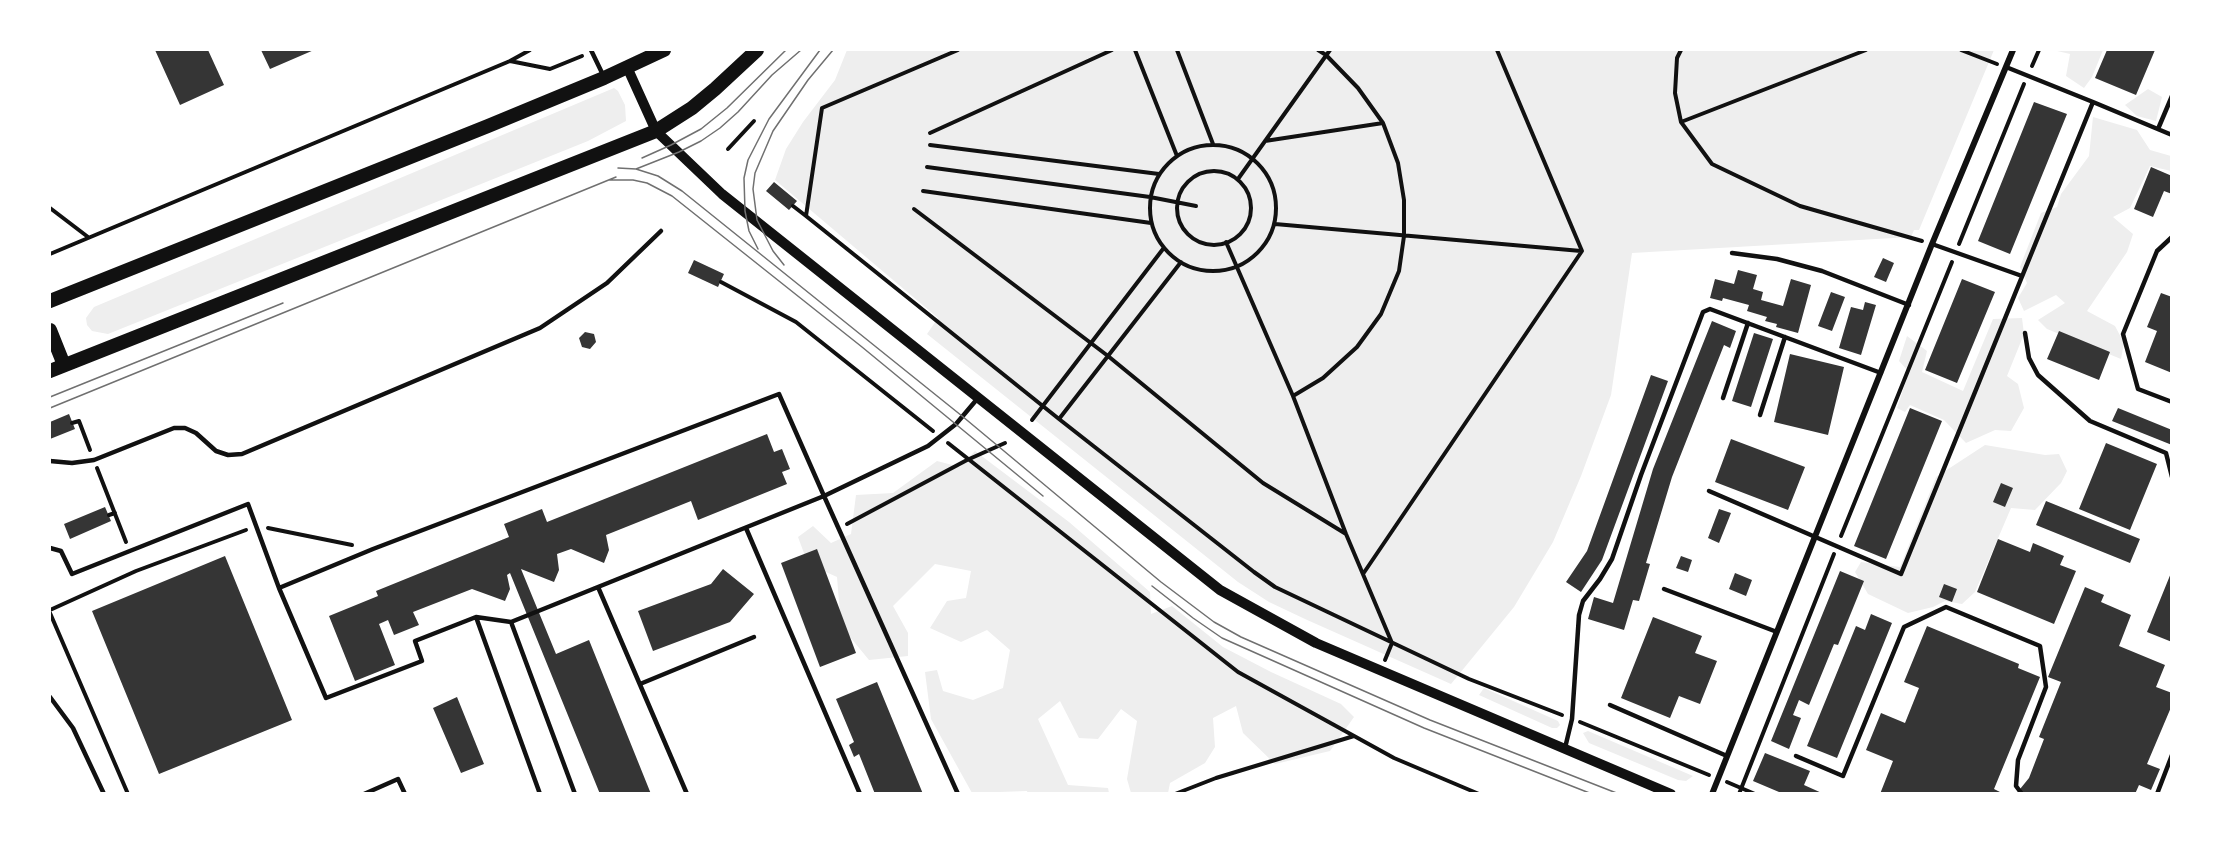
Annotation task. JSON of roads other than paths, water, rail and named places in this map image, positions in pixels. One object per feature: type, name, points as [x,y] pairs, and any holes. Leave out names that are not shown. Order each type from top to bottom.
[{"type":"main road","points":[[50,300],[604,78],[664,50]]},
{"type":"main road","points":[[50,371],[656,131],[692,108],[716,89],[757,50]]},
{"type":"main road","points":[[50,330],[64,365]]},
{"type":"street","points":[[1712,794],[1932,244],[2013,50]]},
{"type":"street","points":[[627,67],[656,131],[722,194],[1220,590],[1316,643],[1671,794]]},
{"type":"lane","points":[[592,51],[604,78]]},
{"type":"lane","points":[[2006,67],[2172,135]]},
{"type":"lane","points":[[2158,129],[2172,96]]},
{"type":"lane","points":[[1709,491],[1901,574],[2093,102]]},
{"type":"lane","points":[[50,461],[72,463],[94,460],[174,428],[185,428],[196,433],[216,451],[242,454],[540,328],[607,283],[661,231]]},
{"type":"lane","points":[[2172,237],[2157,251],[2123,334],[2138,389],[2172,402]]},
{"type":"lane","points":[[1932,244],[2022,276]]},
{"type":"lane","points":[[1732,253],[1777,259],[1822,271],[1909,305]]},
{"type":"lane","points":[[1566,748],[1572,719],[1579,615],[1583,601],[1612,559],[1641,475],[1703,312],[1710,309],[1881,373]]},
{"type":"lane","points":[[1723,398],[1748,323]]},
{"type":"lane","points":[[2025,333],[2029,358],[2038,375],[2091,421],[2166,453],[2172,477]]},
{"type":"lane","points":[[1760,415],[1785,337]]},
{"type":"lane","points":[[279,588],[373,549],[779,394],[958,794]]},
{"type":"lane","points":[[50,548],[61,551],[72,574],[248,504],[279,588],[326,698],[422,661],[415,640],[476,617],[511,622],[824,496],[928,446],[940,437],[978,398]]},
{"type":"lane","points":[[746,528],[860,794]]},
{"type":"lane","points":[[598,587],[687,794]]},
{"type":"lane","points":[[1664,589],[1777,632]]},
{"type":"lane","points":[[1796,756],[1843,776],[1904,627],[1946,607],[2040,646],[2046,687],[2018,760],[2016,786],[2022,794]]},
{"type":"lane","points":[[476,617],[540,794]]},
{"type":"lane","points":[[511,622],[575,794]]},
{"type":"lane","points":[[640,684],[754,637]]},
{"type":"lane","points":[[50,697],[73,728],[104,794]]},
{"type":"lane","points":[[1610,705],[1727,756]]},
{"type":"lane","points":[[2157,794],[2172,754]]},
{"type":"lane","points":[[364,794],[398,779],[405,794]]},
{"type":"tram line","points":[[642,158],[701,129],[727,108],[786,50]]},
{"type":"tram line","points":[[636,169],[679,152],[720,128],[772,75],[801,50]]},
{"type":"tram line","points":[[758,249],[749,231],[745,211],[744,178],[748,160],[769,119],[820,50]]},
{"type":"tram line","points":[[784,265],[773,251],[757,220],[753,189],[755,173],[773,131],[808,80],[833,50]]},
{"type":"tram line","points":[[618,168],[636,169],[658,176],[682,191],[962,416],[1161,582],[1214,622],[1241,637],[1430,720],[1619,794]]},
{"type":"tram line","points":[[50,408],[616,177]]},
{"type":"tram line","points":[[610,180],[633,180],[647,183],[672,196],[862,347],[1043,496]]},
{"type":"tram line","points":[[50,397],[283,303]]},
{"type":"tram line","points":[[1152,586],[1222,638],[1424,728],[1592,794]]}]
